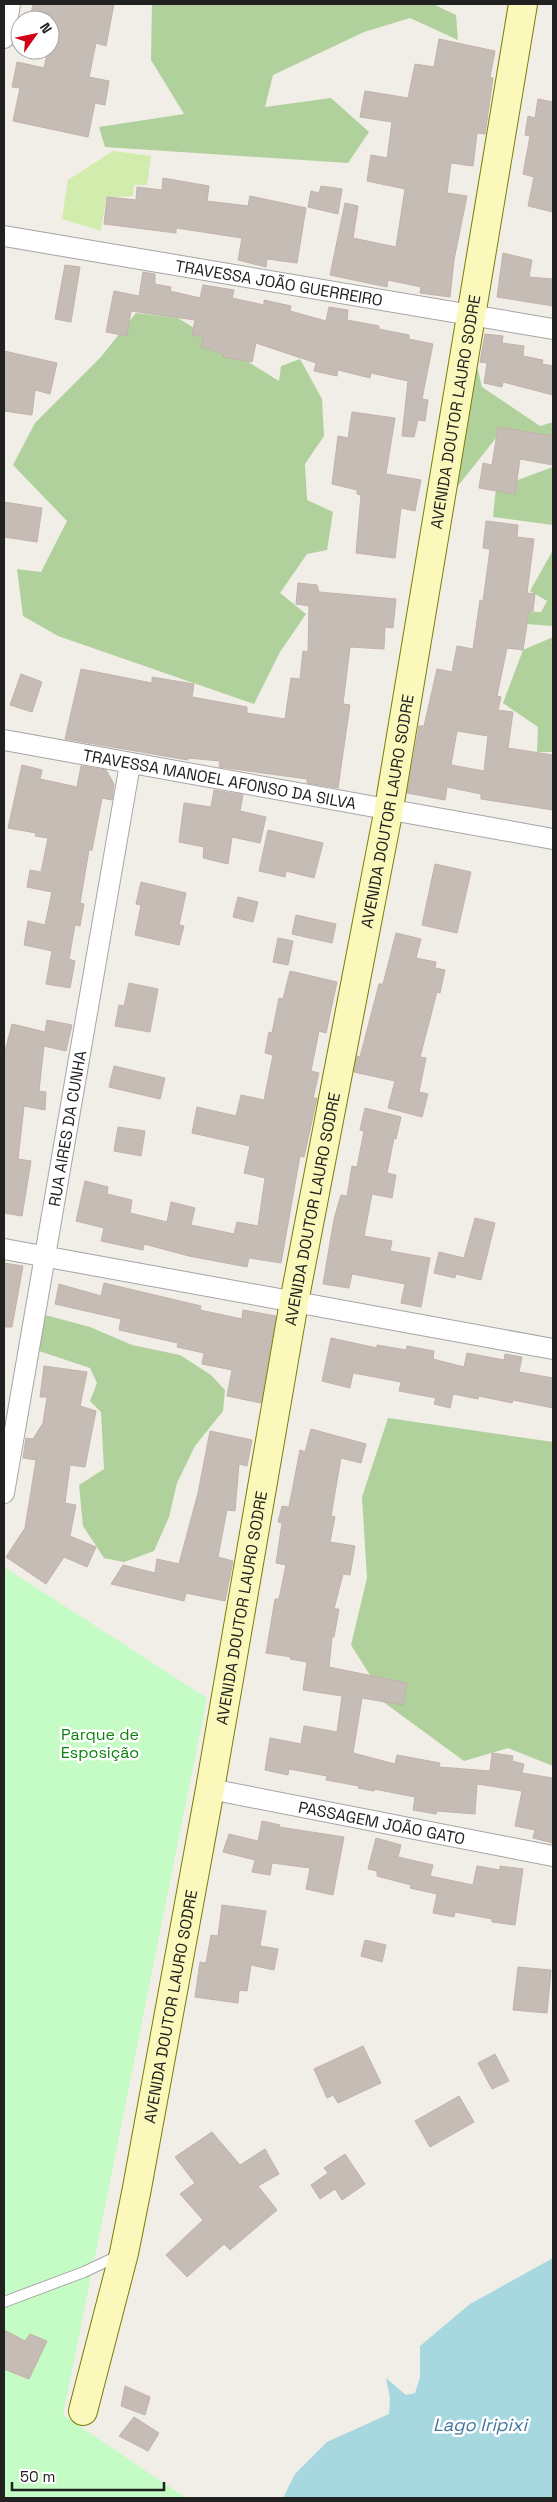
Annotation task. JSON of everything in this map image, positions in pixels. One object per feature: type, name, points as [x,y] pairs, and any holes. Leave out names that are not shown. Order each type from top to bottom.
[{"type":"street","points":[[4,38],[10,4]]},
{"type":"street","name":"AVENIDA DOUTOR LAURO SODRE","points":[[82,2411],[124,2253],[210,1789],[294,1302],[389,808],[523,4]]},
{"type":"street","name":"TRAVESSA JOÃO GUERREIRO","points":[[4,236],[553,329]]},
{"type":"street","name":"TRAVESSA MANOEL AFONSO DA SILVA","points":[[4,740],[553,839]]},
{"type":"street","name":"RUA AIRES DA CUNHA","points":[[4,1493],[130,764]]},
{"type":"street","points":[[4,1249],[553,1349]]},
{"type":"street","name":"PASSAGEM JOÃO GATO","points":[[210,1789],[553,1856]]},
{"type":"lane","points":[[4,2302],[84,2272],[124,2253]]},
{"type":"green space","points":[[152,4],[433,4],[456,15],[458,40],[410,18],[364,32],[273,75],[265,107],[331,98],[369,132],[348,163],[105,147],[99,127],[184,114],[151,60]]},
{"type":"green space","points":[[113,151],[151,156],[147,185],[134,185],[133,196],[106,198],[101,231],[62,219],[68,180]]},
{"type":"green space","points":[[136,313],[178,318],[279,381],[281,366],[300,359],[322,399],[324,436],[305,464],[307,500],[333,512],[327,550],[307,554],[280,593],[306,614],[280,652],[254,704],[58,636],[23,616],[17,569],[41,572],[67,521],[13,465],[35,423],[101,357]]},
{"type":"green space","points":[[475,358],[482,387],[540,426],[553,422],[553,448],[496,438],[454,491]]},
{"type":"green space","points":[[553,467],[553,525],[493,517],[496,488]]},
{"type":"green space","points":[[553,550],[553,626],[527,624],[508,610],[541,612],[547,601],[530,591]]},
{"type":"green space","points":[[553,637],[553,752],[537,752],[538,727],[503,703],[523,650]]},
{"type":"green space","points":[[45,1315],[90,1327],[132,1345],[180,1355],[211,1375],[225,1390],[223,1411],[195,1446],[177,1483],[169,1517],[154,1551],[124,1562],[104,1558],[83,1526],[79,1485],[104,1469],[101,1412],[90,1401],[97,1383],[90,1368],[39,1351]]},
{"type":"green space","points":[[388,1418],[553,1442],[553,1766],[508,1748],[464,1761],[382,1701],[370,1675],[351,1645],[367,1578],[362,1497]]},
{"type":"green space","name":"Parque de Esposição","points":[[4,1567],[207,1698],[63,2415],[186,2498],[4,2498]]},
{"type":"water","name":"Lago Iripixi","points":[[553,2258],[553,2498],[283,2498],[295,2474],[327,2442],[389,2414],[390,2398],[386,2378],[406,2395],[415,2393],[420,2377],[420,2346],[470,2304]]},
{"type":"building","points":[[33,4],[114,4],[106,46],[96,43],[89,77],[109,81],[105,105],[95,103],[88,137],[13,121],[20,88],[12,87],[17,62],[44,68],[46,60],[60,60],[60,10],[32,10]]},
{"type":"building","points":[[439,39],[495,51],[490,77],[493,78],[485,134],[477,133],[473,166],[451,163],[447,193],[467,196],[454,260],[450,297],[420,293],[421,287],[388,280],[387,287],[330,275],[345,203],[358,206],[353,238],[396,247],[405,189],[367,181],[371,155],[387,158],[392,122],[360,117],[365,91],[408,98],[415,64],[434,67]]},
{"type":"building","points":[[538,99],[553,102],[553,212],[528,206],[534,177],[523,174],[530,136],[525,135],[528,116],[535,118]]},
{"type":"building","points":[[163,178],[209,186],[207,201],[248,206],[250,196],[306,208],[297,263],[267,259],[266,267],[238,260],[242,238],[176,228],[176,233],[104,224],[107,197],[136,200],[137,187],[162,190]]},
{"type":"building","points":[[321,186],[342,189],[338,214],[308,207],[311,191],[319,193]]},
{"type":"building","points":[[503,253],[532,260],[529,277],[553,279],[553,306],[497,297]]},
{"type":"building","points":[[65,265],[80,267],[71,322],[55,319]]},
{"type":"building","points":[[143,272],[155,274],[155,284],[171,287],[170,291],[200,298],[203,285],[234,290],[232,298],[264,305],[264,300],[291,306],[290,311],[326,321],[329,307],[348,310],[347,320],[379,326],[379,329],[409,335],[409,339],[433,344],[422,399],[428,400],[425,421],[418,420],[414,437],[402,436],[408,381],[371,373],[370,378],[338,370],[337,376],[314,371],[316,363],[256,343],[252,362],[223,357],[224,354],[201,347],[203,337],[192,335],[195,320],[131,311],[127,336],[106,332],[114,291],[139,296]]},
{"type":"building","points":[[485,334],[503,336],[502,343],[524,346],[523,356],[543,360],[542,364],[553,366],[553,395],[503,382],[502,387],[484,383],[487,363],[480,362]]},
{"type":"building","points":[[4,351],[57,363],[50,394],[35,390],[32,415],[4,411]]},
{"type":"building","points":[[352,412],[395,418],[386,474],[421,480],[415,511],[401,508],[395,558],[356,553],[361,495],[357,494],[357,490],[332,484],[338,436],[348,438]]},
{"type":"building","points":[[498,427],[553,436],[553,465],[520,459],[515,494],[479,488],[483,463],[492,465]]},
{"type":"building","points":[[4,502],[42,508],[37,542],[4,537]]},
{"type":"building","points":[[486,521],[518,525],[517,537],[534,539],[527,593],[535,594],[533,611],[529,611],[523,650],[507,648],[497,696],[501,697],[498,710],[513,712],[508,748],[553,755],[553,810],[481,799],[481,794],[447,787],[445,800],[407,793],[419,726],[424,726],[437,669],[452,672],[457,646],[473,649],[480,600],[483,601],[490,549],[483,548]],"holes":[[[457,731],[488,736],[484,771],[451,765]]]},
{"type":"building","points":[[298,583],[317,585],[319,592],[396,599],[393,628],[385,627],[384,649],[350,647],[343,704],[350,705],[338,788],[307,783],[307,779],[219,767],[220,761],[188,758],[188,760],[65,739],[81,669],[152,683],[152,677],[194,684],[192,697],[247,707],[247,713],[285,719],[291,678],[300,679],[303,651],[308,652],[309,606],[296,604]]},
{"type":"building","points":[[21,674],[42,682],[32,712],[10,705]]},
{"type":"building","points":[[22,765],[42,770],[40,779],[77,787],[81,766],[106,770],[114,784],[112,800],[102,798],[92,850],[89,850],[80,903],[84,904],[80,926],[75,925],[69,959],[75,961],[70,988],[46,984],[52,951],[24,945],[28,921],[45,925],[52,892],[27,887],[30,870],[41,872],[48,838],[35,836],[36,833],[8,828]]},
{"type":"building","points":[[214,790],[243,795],[240,811],[266,817],[260,843],[232,837],[228,864],[203,858],[204,847],[179,842],[184,803],[211,807]]},
{"type":"building","points":[[268,830],[323,843],[314,878],[286,871],[285,877],[259,871]]},
{"type":"building","points":[[435,864],[471,872],[457,933],[422,925]]},
{"type":"building","points":[[141,882],[186,893],[179,925],[184,926],[179,945],[135,935],[141,905],[136,904]]},
{"type":"building","points":[[238,897],[258,902],[253,922],[233,917]]},
{"type":"building","points":[[296,915],[336,924],[332,943],[292,934]]},
{"type":"building","points":[[396,933],[421,939],[416,958],[436,962],[435,968],[445,970],[440,993],[437,992],[420,1057],[426,1058],[419,1092],[428,1094],[422,1117],[388,1108],[395,1081],[354,1072],[357,1056],[360,1057],[379,984],[383,984]]},
{"type":"building","points":[[278,938],[293,941],[288,965],[273,962]]},
{"type":"building","points":[[290,971],[337,982],[326,1033],[319,1031],[311,1071],[319,1073],[313,1098],[317,1098],[304,1157],[300,1156],[281,1263],[249,1258],[247,1267],[189,1256],[144,1244],[143,1250],[101,1241],[104,1228],[76,1221],[85,1181],[108,1187],[107,1194],[132,1200],[130,1213],[167,1222],[171,1202],[195,1208],[191,1225],[234,1234],[237,1222],[258,1226],[265,1178],[244,1173],[250,1146],[192,1133],[197,1107],[236,1116],[241,1095],[264,1100],[273,1055],[265,1053],[269,1032],[272,1033],[279,998],[283,999]]},
{"type":"building","points":[[129,983],[158,989],[150,1032],[115,1026],[119,1005],[124,1006]]},
{"type":"building","points":[[47,1020],[72,1025],[66,1051],[44,1046],[39,1091],[46,1092],[45,1110],[24,1106],[18,1159],[31,1161],[22,1216],[4,1213],[4,1055],[12,1024],[45,1032]]},
{"type":"building","points":[[114,1066],[165,1078],[160,1099],[109,1087]]},
{"type":"building","points":[[365,1108],[401,1117],[396,1139],[394,1138],[387,1173],[396,1175],[392,1198],[372,1194],[364,1236],[392,1241],[390,1251],[430,1258],[421,1307],[401,1303],[405,1284],[352,1274],[349,1288],[323,1284],[334,1219],[341,1195],[347,1196],[352,1166],[357,1167],[364,1131],[360,1130]]},
{"type":"building","points":[[118,1127],[145,1131],[141,1156],[114,1151]]},
{"type":"building","points":[[475,1218],[495,1223],[481,1280],[456,1274],[455,1278],[434,1273],[439,1252],[464,1258]]},
{"type":"building","points":[[4,1263],[23,1266],[12,1327],[4,1327]]},
{"type":"building","points":[[104,1283],[201,1306],[200,1310],[242,1319],[243,1310],[276,1316],[261,1403],[227,1396],[232,1370],[202,1364],[204,1353],[177,1347],[178,1343],[119,1330],[121,1319],[55,1304],[59,1284],[101,1296]]},
{"type":"building","points":[[331,1338],[377,1348],[377,1345],[406,1350],[407,1346],[434,1351],[433,1359],[464,1367],[467,1353],[504,1360],[505,1354],[522,1357],[519,1372],[553,1378],[553,1408],[513,1400],[512,1403],[479,1396],[478,1399],[453,1394],[450,1408],[434,1404],[436,1398],[399,1391],[401,1382],[353,1373],[350,1388],[322,1381]]},
{"type":"building","points":[[44,1366],[87,1372],[80,1406],[96,1411],[85,1467],[70,1465],[65,1503],[76,1505],[70,1536],[96,1547],[87,1567],[64,1557],[46,1584],[6,1557],[25,1528],[36,1460],[23,1458],[26,1438],[33,1439],[43,1423],[47,1397],[40,1397]]},
{"type":"building","points":[[311,1429],[366,1444],[361,1463],[341,1458],[331,1516],[335,1517],[330,1542],[355,1546],[350,1575],[343,1574],[334,1609],[339,1609],[334,1637],[332,1637],[329,1667],[407,1683],[403,1705],[362,1698],[353,1753],[395,1764],[397,1755],[440,1763],[439,1767],[490,1771],[492,1753],[513,1756],[512,1761],[524,1764],[522,1773],[553,1778],[553,1843],[533,1838],[535,1830],[515,1826],[522,1791],[477,1784],[475,1814],[437,1811],[436,1814],[413,1810],[415,1797],[374,1789],[374,1791],[358,1788],[359,1786],[326,1780],[327,1776],[289,1769],[288,1775],[265,1770],[270,1738],[301,1744],[304,1726],[337,1732],[342,1696],[303,1690],[307,1662],[266,1653],[275,1599],[279,1599],[286,1565],[276,1563],[282,1523],[278,1522],[282,1506],[289,1507],[300,1450],[305,1452]]},
{"type":"building","points":[[210,1431],[252,1440],[247,1466],[239,1464],[235,1511],[227,1510],[218,1557],[233,1561],[225,1601],[186,1593],[184,1601],[111,1584],[123,1565],[155,1573],[157,1559],[179,1564],[198,1493]]},
{"type":"building","points":[[262,1821],[280,1825],[279,1827],[344,1837],[333,1895],[306,1889],[310,1868],[272,1863],[270,1875],[252,1872],[255,1860],[223,1852],[229,1834],[258,1841]]},
{"type":"building","points":[[376,1838],[401,1845],[398,1857],[433,1865],[430,1876],[473,1885],[477,1866],[500,1870],[500,1866],[523,1869],[515,1925],[492,1922],[492,1919],[455,1912],[454,1917],[433,1913],[437,1894],[410,1888],[411,1885],[377,1876],[377,1871],[368,1869]]},
{"type":"building","points":[[222,1905],[266,1911],[260,1946],[278,1949],[274,1970],[251,1965],[247,1991],[239,1990],[238,2003],[195,1997],[200,1962],[206,1963],[211,1935],[218,1936]]},
{"type":"building","points":[[365,1940],[386,1945],[382,1962],[361,1956]]},
{"type":"building","points":[[518,1967],[551,1970],[547,2013],[513,2010]]},
{"type":"building","points":[[363,2046],[381,2083],[338,2103],[333,2095],[327,2098],[314,2069]]},
{"type":"building","points":[[495,2054],[509,2081],[492,2089],[478,2063]]},
{"type":"building","points":[[459,2096],[474,2122],[430,2147],[415,2121]]},
{"type":"building","points":[[212,2132],[240,2165],[265,2149],[279,2174],[258,2186],[277,2210],[230,2250],[224,2244],[187,2277],[166,2255],[203,2220],[180,2194],[195,2183],[175,2157]]},
{"type":"building","points":[[345,2154],[365,2184],[342,2200],[335,2189],[320,2199],[311,2185],[328,2173],[324,2168]]},
{"type":"building","points":[[4,2330],[25,2341],[30,2334],[47,2341],[29,2379],[4,2369]]},
{"type":"building","points":[[125,2386],[150,2397],[145,2415],[121,2406]]},
{"type":"building","points":[[134,2417],[159,2433],[148,2451],[119,2436]]}]
